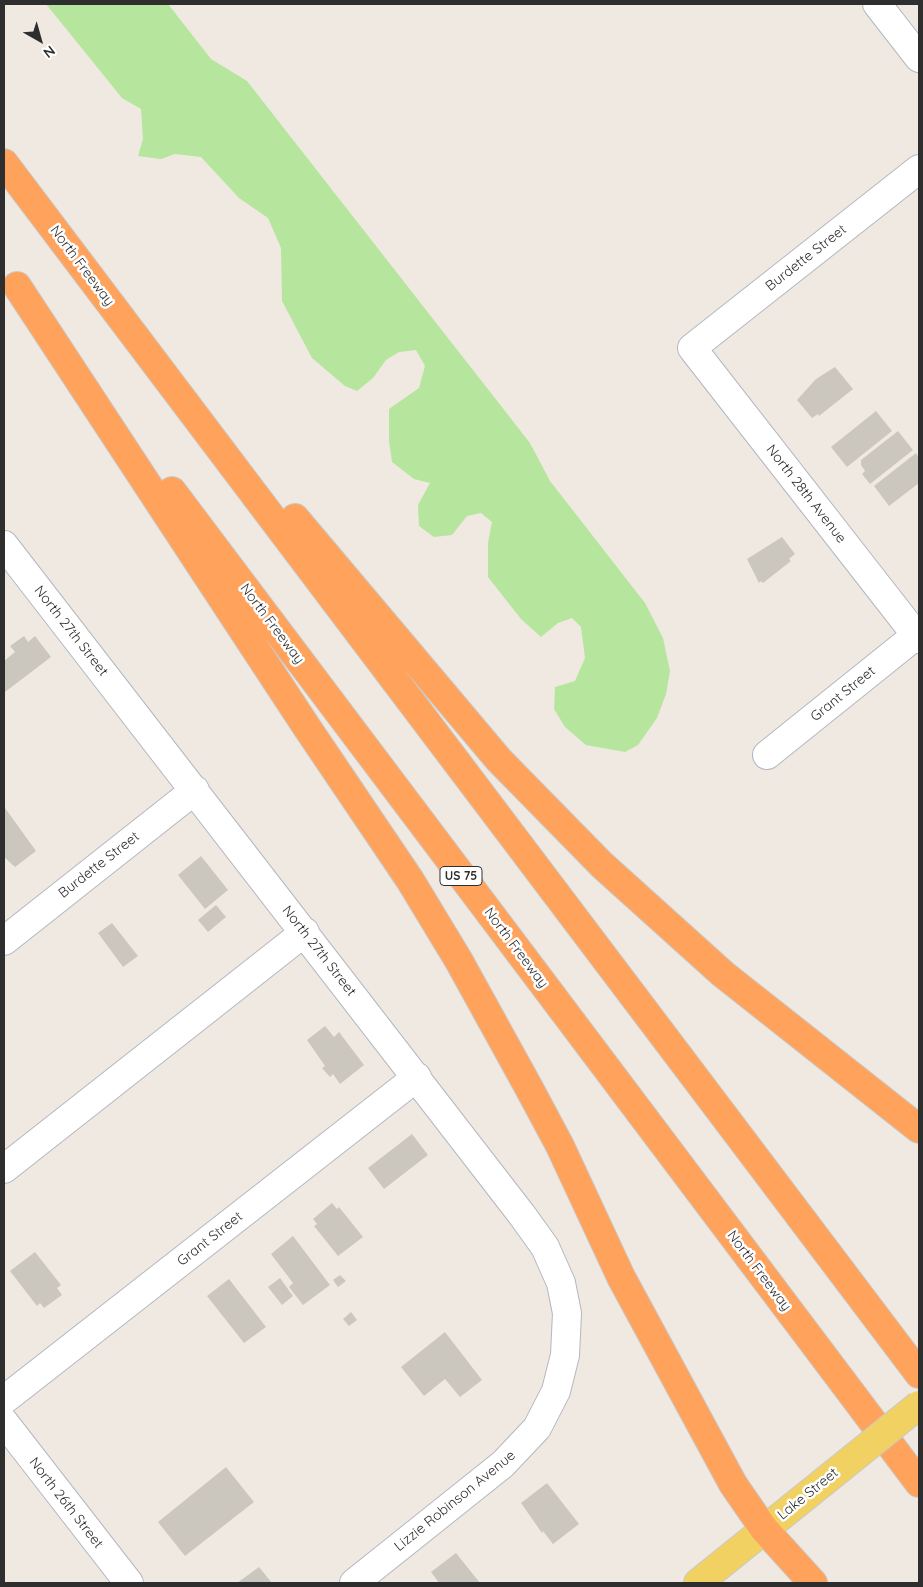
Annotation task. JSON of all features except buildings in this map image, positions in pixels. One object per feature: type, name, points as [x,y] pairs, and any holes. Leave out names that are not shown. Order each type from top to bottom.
[{"type":"highway","name":"North Freeway","points":[[4,163],[919,1374]]},
{"type":"highway","points":[[68,246],[482,740],[535,799],[625,888],[696,951],[919,1128]]},
{"type":"highway","name":"North Freeway","points":[[10,277],[919,1483]]},
{"type":"highway","points":[[10,277],[306,726],[410,880],[448,942],[529,1088],[572,1173],[614,1263],[736,1488],[764,1529],[812,1583]]},
{"type":"main road","name":"Lake Street","points":[[698,1583],[919,1405]]},
{"type":"street","points":[[877,4],[919,58]]},
{"type":"street","name":"Burdette Street","points":[[692,348],[919,169]]},
{"type":"street","name":"North 28th Avenue","points":[[692,348],[918,636]]},
{"type":"street","name":"North 27th Street","points":[[4,545],[417,1077],[530,1226],[556,1268],[564,1297],[568,1327],[559,1384]]},
{"type":"street","name":"Grant Street","points":[[767,755],[918,636]]},
{"type":"street","name":"Burdette Street","points":[[4,941],[195,790]]},
{"type":"street","points":[[4,1169],[305,932]]},
{"type":"street","name":"Grant Street","points":[[4,1400],[417,1077]]},
{"type":"street","name":"Lizzie Robinson Avenue","points":[[354,1583],[515,1453],[537,1428],[551,1405],[559,1384]]},
{"type":"street","name":"North 26th Street","points":[[4,1422],[129,1583]]},
{"type":"green space","points":[[46,4],[168,4],[211,59],[247,81],[530,443],[550,481],[645,603],[663,638],[670,671],[666,694],[657,718],[638,745],[625,752],[586,745],[565,727],[554,709],[555,687],[575,681],[585,658],[581,627],[572,618],[558,623],[541,637],[521,619],[488,577],[488,543],[492,522],[481,513],[467,516],[452,535],[434,537],[419,526],[418,505],[430,483],[414,479],[392,462],[389,441],[389,409],[419,388],[425,366],[416,350],[399,352],[386,360],[373,378],[357,391],[345,386],[312,358],[282,301],[281,248],[268,218],[239,198],[201,157],[175,154],[161,159],[138,156],[143,139],[141,109],[122,98]]}]
